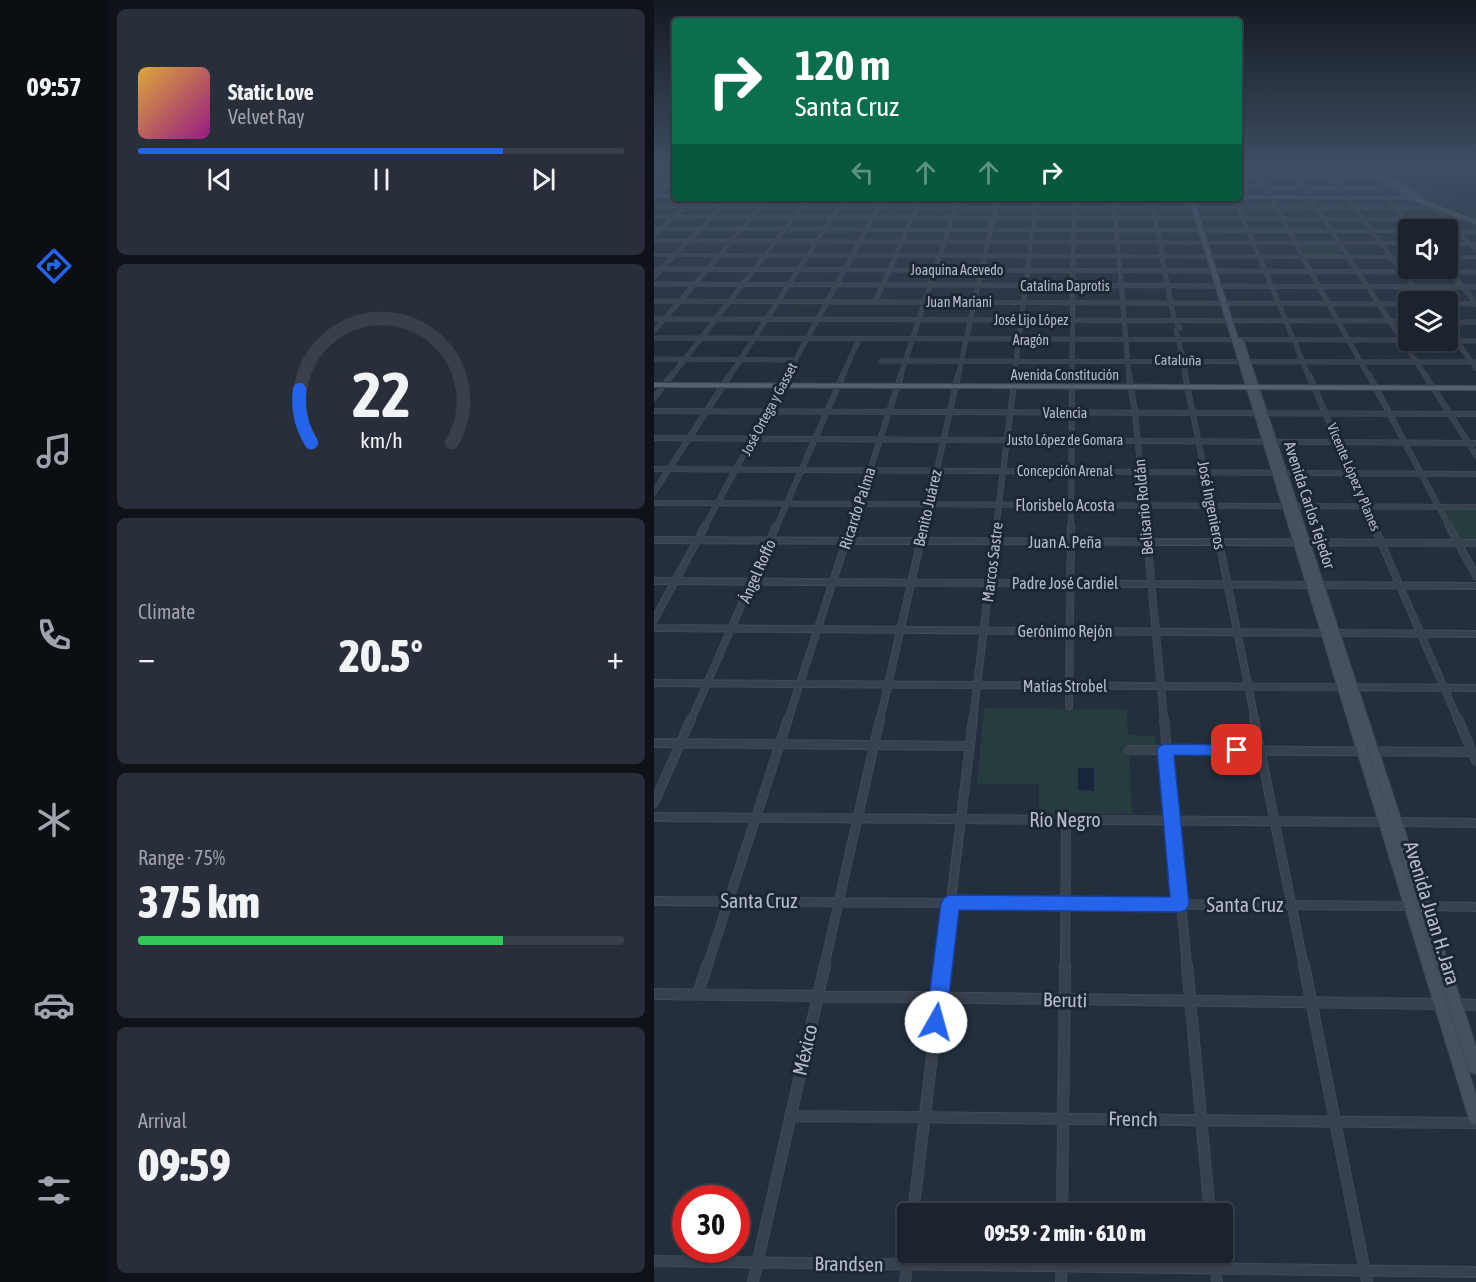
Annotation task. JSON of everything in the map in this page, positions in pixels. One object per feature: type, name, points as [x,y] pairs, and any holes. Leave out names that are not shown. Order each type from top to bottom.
[{"type":"main road","name":"Avenida Carlos Tejedor","points":[[1201,227],[1315,585],[1335,633],[1353,688],[1373,751],[1390,822]]},
{"type":"main road","name":"Avenida Constitución","points":[[654,384],[1476,387]]},
{"type":"main road","name":"Avenida Carlos Tejedor","points":[[1315,585],[1325,633],[1342,688],[1362,751],[1390,822]]},
{"type":"main road","name":"Avenida Juan H. Jara","points":[[1390,822],[1417,906],[1455,1004],[1476,1068]]},
{"type":"main road","name":"Avenida Juan H. Jara","points":[[1417,906],[1440,1004],[1476,1118]]},
{"type":"street","points":[[654,235],[663,227]]},
{"type":"street","points":[[875,302],[908,227]]},
{"type":"street","name":"Ricardo Palma","points":[[698,994],[950,227]]},
{"type":"street","name":"Benito Juárez","points":[[856,819],[991,227]]},
{"type":"street","name":"Marcos Sastre","points":[[915,1203],[1033,227]]},
{"type":"street","points":[[1069,706],[1074,227]]},
{"type":"street","name":"Belisario Roldán","points":[[1115,227],[1127,360],[1135,413],[1209,1203]]},
{"type":"street","name":"José Ingenieros","points":[[1156,227],[1175,321],[1180,328],[1176,330],[1182,361],[1187,371],[1185,373],[1366,1277]]},
{"type":"street","name":"Vicente López y Planes","points":[[1246,227],[1476,761]]},
{"type":"street","points":[[1288,227],[1476,576]]},
{"type":"street","points":[[1329,227],[1398,334]]},
{"type":"street","points":[[1370,227],[1398,265]]},
{"type":"street","points":[[654,229],[1398,231]]},
{"type":"street","points":[[654,277],[701,229]]},
{"type":"street","points":[[654,331],[742,229]]},
{"type":"street","points":[[654,398],[703,338],[784,229]]},
{"type":"street","points":[[654,492],[825,229]]},
{"type":"street","name":"José Ortega y Gasset","points":[[654,620],[866,229]]},
{"type":"street","points":[[1458,232],[1476,232]]},
{"type":"street","points":[[1458,232],[1476,250]]},
{"type":"street","points":[[654,242],[1398,243]]},
{"type":"street","points":[[1458,244],[1476,244]]},
{"type":"street","points":[[654,255],[1398,257]]},
{"type":"street","points":[[1458,257],[1476,257]]},
{"type":"street","name":"Joaquina Acevedo","points":[[654,269],[1398,272]]},
{"type":"street","name":"Joaquina Acevedo","points":[[1458,271],[1476,272]]},
{"type":"street","points":[[1408,279],[1417,291]]},
{"type":"street","points":[[1456,279],[1476,303]]},
{"type":"street","name":"Catalina Daprotis","points":[[654,284],[1476,287]]},
{"type":"street","name":"Juan Mariani","points":[[654,301],[1398,304]]},
{"type":"street","points":[[1458,303],[1476,303]]},
{"type":"street","name":"José Lijo López","points":[[654,319],[1398,322]]},
{"type":"street","points":[[1458,322],[1476,322]]},
{"type":"street","name":"Aragón","points":[[654,338],[1398,340]]},
{"type":"street","name":"Ángel Roffo","points":[[654,803],[859,339]]},
{"type":"street","points":[[1458,341],[1476,341]]},
{"type":"street","points":[[1458,344],[1474,362],[1476,368]]},
{"type":"street","points":[[1409,351],[1430,387],[1476,455]]},
{"type":"street","points":[[654,359],[796,360]]},
{"type":"street","name":"Cataluña","points":[[881,361],[1474,362]]},
{"type":"street","name":"Valencia","points":[[654,411],[1476,414]]},
{"type":"street","name":"Justo López de Gomara","points":[[654,438],[1476,442]]},
{"type":"street","name":"Concepción Arenal","points":[[654,469],[1476,474]]},
{"type":"street","name":"Florisbelo Acosta","points":[[654,503],[1476,507]]},
{"type":"street","name":"Juan A. Peña","points":[[654,540],[1476,543]]},
{"type":"street","name":"Padre José Cardiel","points":[[654,581],[1476,586]]},
{"type":"street","name":"Gerónimo Rejón","points":[[654,628],[1476,634]]},
{"type":"street","name":"Matías Strobel","points":[[654,683],[1476,688]]},
{"type":"street","points":[[654,743],[969,746]]},
{"type":"street","points":[[1129,750],[1474,752]]},
{"type":"street","name":"Río Negro","points":[[654,816],[1476,823]]},
{"type":"street","name":"México","points":[[753,1282],[856,819]]},
{"type":"street","points":[[1062,1203],[1066,820]]},
{"type":"street","name":"Santa Cruz","points":[[654,901],[1476,907]]},
{"type":"street","name":"Beruti","points":[[654,994],[1476,1005]]},
{"type":"street","name":"French","points":[[790,1116],[1476,1123]]},
{"type":"street","name":"Brandsen","points":[[654,1261],[1215,1269],[1366,1277],[1476,1272]]},
{"type":"street","points":[[1061,1263],[1061,1282]]},
{"type":"street","points":[[1215,1263],[1217,1282]]},
{"type":"street","points":[[905,1282],[907,1265]]},
{"type":"green space","points":[[1300,244],[1337,244],[1345,256],[1306,256]]},
{"type":"green space","points":[[1442,508],[1476,508],[1476,542],[1460,542]]},
{"type":"green space","points":[[984,708],[1127,709],[1128,735],[1155,736],[1156,745],[1129,745],[1132,814],[1039,814],[1039,784],[977,784]]},
{"type":"water","points":[[1078,768],[1094,768],[1094,791],[1078,790]]},
{"type":"route","points":[[936,1022],[950,903],[1180,904],[1165,749],[1237,750]]}]
